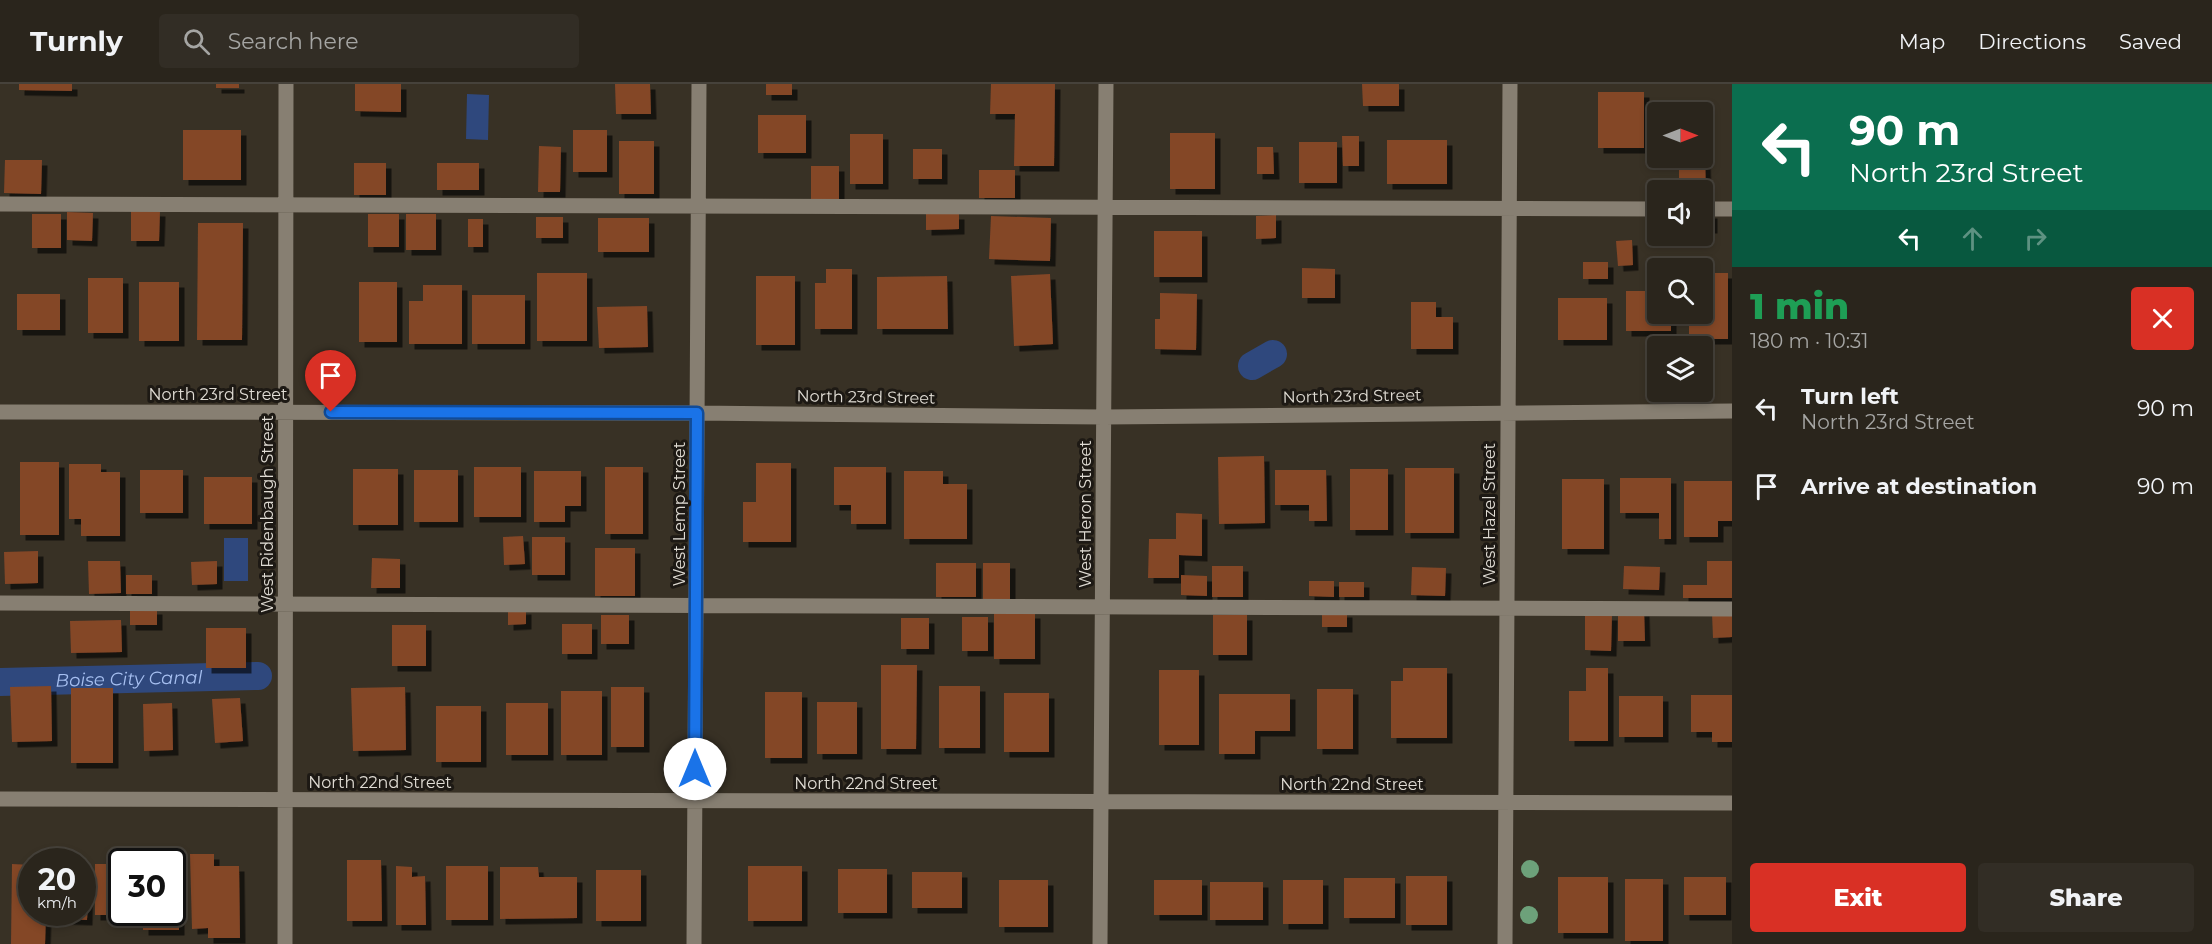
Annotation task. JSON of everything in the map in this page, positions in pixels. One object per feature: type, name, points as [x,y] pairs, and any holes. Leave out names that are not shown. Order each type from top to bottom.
[{"type":"street","name":"West Ridenbaugh Street","points":[[285,944],[286,84]]},
{"type":"street","name":"West Lemp Street","points":[[694,944],[699,84]]},
{"type":"street","name":"West Heron Street","points":[[1100,944],[1106,84]]},
{"type":"street","name":"West Hazel Street","points":[[1505,944],[1510,84]]},
{"type":"street","points":[[0,204],[1647,208]]},
{"type":"street","points":[[1713,209],[1732,209]]},
{"type":"street","name":"North 23rd Street","points":[[0,412],[697,413],[1104,417],[1732,411]]},
{"type":"street","points":[[0,603],[1732,609]]},
{"type":"street","name":"North 22nd Street","points":[[0,799],[1732,803]]},
{"type":"water","points":[[467,94],[489,95],[488,140],[466,139]]},
{"type":"water","points":[[224,538],[248,538],[248,581],[224,581]]},
{"type":"building","points":[[19,84],[72,84],[72,91],[19,90]]},
{"type":"building","points":[[216,84],[239,84],[239,88],[216,88]]},
{"type":"building","points":[[355,84],[401,84],[401,112],[355,111]]},
{"type":"building","points":[[615,84],[650,84],[651,114],[616,114]]},
{"type":"building","points":[[766,84],[792,84],[792,95],[766,95]]},
{"type":"building","points":[[991,84],[1055,84],[1054,166],[1014,166],[1015,114],[990,114]]},
{"type":"building","points":[[1362,84],[1399,84],[1399,106],[1363,106]]},
{"type":"building","points":[[1598,92],[1644,92],[1644,148],[1598,148]]},
{"type":"building","points":[[758,115],[806,115],[806,153],[758,153]]},
{"type":"building","points":[[183,130],[241,130],[241,180],[183,180]]},
{"type":"building","points":[[573,130],[607,130],[607,172],[573,172]]},
{"type":"building","points":[[1170,133],[1215,133],[1215,189],[1170,189]]},
{"type":"building","points":[[850,134],[883,134],[883,184],[850,184]]},
{"type":"building","points":[[1342,136],[1359,136],[1359,166],[1343,166]]},
{"type":"building","points":[[1387,140],[1447,140],[1447,184],[1387,184]]},
{"type":"building","points":[[619,141],[654,141],[654,194],[619,194]]},
{"type":"building","points":[[1299,142],[1337,142],[1337,183],[1299,183]]},
{"type":"building","points":[[539,146],[561,147],[560,192],[538,192]]},
{"type":"building","points":[[1257,147],[1273,147],[1274,174],[1257,174]]},
{"type":"building","points":[[913,149],[942,149],[942,179],[913,179]]},
{"type":"building","points":[[5,160],[42,160],[41,194],[4,193]]},
{"type":"building","points":[[354,163],[386,163],[386,195],[354,195]]},
{"type":"building","points":[[437,163],[479,163],[479,190],[437,190]]},
{"type":"building","points":[[811,166],[839,166],[839,200],[811,200]]},
{"type":"building","points":[[1679,168],[1705,168],[1706,180],[1679,180]]},
{"type":"building","points":[[979,170],[1015,170],[1015,198],[979,198]]},
{"type":"building","points":[[131,210],[160,211],[159,241],[131,241]]},
{"type":"building","points":[[67,212],[93,213],[92,241],[67,240]]},
{"type":"building","points":[[32,214],[61,214],[61,248],[32,248]]},
{"type":"building","points":[[368,214],[399,214],[399,247],[368,247]]},
{"type":"building","points":[[406,214],[436,214],[436,250],[406,250]]},
{"type":"building","points":[[926,214],[959,214],[959,229],[926,230]]},
{"type":"building","points":[[1276,215],[1276,238],[1256,239],[1256,216]]},
{"type":"building","points":[[991,216],[1051,218],[1050,261],[989,259]]},
{"type":"building","points":[[536,217],[563,217],[563,238],[536,238]]},
{"type":"building","points":[[598,218],[649,218],[649,252],[598,252]]},
{"type":"building","points":[[468,219],[483,219],[483,247],[468,247]]},
{"type":"building","points":[[198,223],[243,223],[242,340],[197,340]]},
{"type":"building","points":[[1154,231],[1202,231],[1202,277],[1154,277]]},
{"type":"building","points":[[1632,240],[1633,265],[1618,266],[1616,241]]},
{"type":"building","points":[[1583,262],[1608,262],[1608,279],[1583,279]]},
{"type":"building","points":[[1302,268],[1335,269],[1335,298],[1302,298]]},
{"type":"building","points":[[826,269],[852,269],[852,329],[815,329],[815,283],[826,283]]},
{"type":"building","points":[[537,273],[587,273],[587,341],[537,341]]},
{"type":"building","points":[[1713,273],[1728,273],[1728,339],[1713,339],[1713,336],[1689,336],[1689,324],[1713,324]]},
{"type":"building","points":[[1050,274],[1053,344],[1014,346],[1011,276]]},
{"type":"building","points":[[756,276],[795,276],[795,345],[756,345]]},
{"type":"building","points":[[947,276],[948,329],[877,329],[877,277]]},
{"type":"building","points":[[88,278],[123,278],[123,333],[88,333]]},
{"type":"building","points":[[139,282],[179,282],[179,341],[139,341]]},
{"type":"building","points":[[359,282],[397,282],[397,342],[359,342]]},
{"type":"building","points":[[423,285],[462,285],[462,344],[409,344],[409,301],[423,301]]},
{"type":"building","points":[[1626,291],[1647,291],[1647,324],[1671,324],[1671,331],[1626,331]]},
{"type":"building","points":[[1160,293],[1197,294],[1196,350],[1155,349],[1155,319],[1160,319]]},
{"type":"building","points":[[17,294],[60,294],[60,330],[17,330]]},
{"type":"building","points":[[472,295],[525,295],[525,344],[472,344]]},
{"type":"building","points":[[1558,298],[1607,298],[1607,340],[1558,340]]},
{"type":"building","points":[[1411,302],[1436,302],[1436,317],[1453,317],[1453,349],[1411,349]]},
{"type":"building","points":[[647,306],[648,347],[599,348],[597,307]]},
{"type":"building","points":[[1264,456],[1265,523],[1219,524],[1218,457]]},
{"type":"building","points":[[20,462],[59,462],[59,535],[20,535]]},
{"type":"building","points":[[756,463],[791,463],[791,542],[743,542],[743,502],[756,502]]},
{"type":"building","points":[[69,464],[101,464],[101,472],[120,472],[120,536],[81,536],[81,519],[69,519]]},
{"type":"building","points":[[474,467],[521,467],[521,517],[474,517]]},
{"type":"building","points":[[605,467],[643,467],[643,534],[605,534]]},
{"type":"building","points":[[834,467],[886,467],[886,524],[851,524],[851,505],[834,505]]},
{"type":"building","points":[[1405,468],[1454,468],[1454,533],[1405,533]]},
{"type":"building","points":[[353,469],[398,469],[398,525],[353,525]]},
{"type":"building","points":[[1350,469],[1388,469],[1388,530],[1350,530]]},
{"type":"building","points":[[140,470],[183,470],[183,513],[140,513]]},
{"type":"building","points":[[414,470],[458,470],[458,522],[414,522]]},
{"type":"building","points":[[1275,470],[1326,470],[1327,521],[1309,521],[1309,505],[1275,505]]},
{"type":"building","points":[[534,471],[581,471],[581,506],[565,506],[565,522],[534,522]]},
{"type":"building","points":[[904,471],[943,471],[943,484],[967,484],[967,539],[904,539]]},
{"type":"building","points":[[204,477],[252,477],[252,524],[204,524]]},
{"type":"building","points":[[1620,478],[1671,478],[1671,539],[1659,539],[1659,513],[1620,513]]},
{"type":"building","points":[[1562,479],[1604,479],[1604,549],[1562,549]]},
{"type":"building","points":[[1684,481],[1732,481],[1732,521],[1718,521],[1718,537],[1684,537]]},
{"type":"building","points":[[1176,513],[1202,514],[1202,556],[1179,555],[1179,578],[1148,578],[1149,539],[1176,539]]},
{"type":"building","points":[[523,536],[525,564],[504,565],[503,537]]},
{"type":"building","points":[[532,537],[565,537],[565,575],[532,575]]},
{"type":"building","points":[[595,548],[635,548],[635,596],[595,596]]},
{"type":"building","points":[[38,551],[38,583],[5,584],[4,552]]},
{"type":"building","points":[[372,558],[400,559],[400,588],[371,588]]},
{"type":"building","points":[[88,561],[120,561],[121,593],[89,594]]},
{"type":"building","points":[[217,561],[217,584],[192,585],[191,562]]},
{"type":"building","points":[[1707,561],[1732,561],[1732,598],[1683,598],[1683,585],[1707,585]]},
{"type":"building","points":[[936,563],[976,563],[976,597],[936,597]]},
{"type":"building","points":[[983,563],[1010,563],[1010,600],[983,600]]},
{"type":"building","points":[[1212,566],[1243,566],[1243,597],[1212,597]]},
{"type":"building","points":[[1624,566],[1660,567],[1659,590],[1623,589]]},
{"type":"building","points":[[1412,567],[1446,568],[1445,596],[1411,595]]},
{"type":"building","points":[[126,575],[152,575],[152,594],[126,594]]},
{"type":"building","points":[[1181,575],[1207,576],[1207,596],[1181,595]]},
{"type":"building","points":[[1309,581],[1334,581],[1334,597],[1309,596]]},
{"type":"building","points":[[1339,582],[1364,582],[1364,597],[1339,597]]},
{"type":"building","points":[[130,609],[157,609],[157,625],[130,625]]},
{"type":"building","points":[[526,609],[526,624],[508,625],[508,610]]},
{"type":"building","points":[[1644,611],[1645,641],[1618,641],[1618,612]]},
{"type":"building","points":[[1322,612],[1347,612],[1347,627],[1322,627]]},
{"type":"building","points":[[1732,612],[1732,637],[1713,638],[1712,613]]},
{"type":"building","points":[[994,613],[1035,613],[1035,659],[994,659]]},
{"type":"building","points":[[601,615],[629,615],[629,644],[601,644]]},
{"type":"building","points":[[1213,615],[1247,615],[1247,655],[1213,655]]},
{"type":"building","points":[[1585,615],[1612,615],[1611,651],[1585,650]]},
{"type":"building","points":[[962,617],[988,617],[988,651],[962,651]]},
{"type":"building","points":[[901,618],[929,618],[929,649],[901,649]]},
{"type":"building","points":[[121,620],[122,652],[71,653],[70,621]]},
{"type":"building","points":[[562,624],[592,624],[592,654],[562,654]]},
{"type":"building","points":[[392,625],[426,625],[426,666],[392,666]]},
{"type":"building","points":[[206,628],[246,628],[246,668],[206,668]]},
{"type":"building","points":[[881,665],[917,665],[916,749],[881,749]]},
{"type":"building","points":[[1403,668],[1447,668],[1447,738],[1391,738],[1391,681],[1403,681]]},
{"type":"building","points":[[1586,668],[1608,668],[1608,741],[1569,741],[1569,691],[1586,691]]},
{"type":"building","points":[[1159,670],[1199,670],[1199,745],[1159,745]]},
{"type":"building","points":[[51,686],[52,741],[12,742],[10,687]]},
{"type":"building","points":[[939,686],[980,686],[980,748],[939,748]]},
{"type":"building","points":[[405,687],[406,750],[353,751],[351,688]]},
{"type":"building","points":[[611,687],[644,687],[644,747],[611,747]]},
{"type":"building","points":[[71,688],[113,688],[113,763],[71,763]]},
{"type":"building","points":[[1317,689],[1353,689],[1353,749],[1317,749]]},
{"type":"building","points":[[561,691],[602,691],[602,755],[561,755]]},
{"type":"building","points":[[765,692],[802,692],[802,758],[765,758]]},
{"type":"building","points":[[1004,693],[1049,693],[1049,752],[1004,752]]},
{"type":"building","points":[[1219,694],[1290,694],[1290,731],[1255,731],[1255,754],[1219,754]]},
{"type":"building","points":[[1691,695],[1732,695],[1732,742],[1712,742],[1712,732],[1691,732]]},
{"type":"building","points":[[1619,696],[1663,696],[1663,737],[1619,737]]},
{"type":"building","points":[[240,698],[243,741],[215,743],[212,699]]},
{"type":"building","points":[[817,702],[857,702],[857,754],[817,754]]},
{"type":"building","points":[[172,703],[173,750],[144,751],[143,704]]},
{"type":"building","points":[[506,703],[548,703],[548,755],[506,755]]},
{"type":"building","points":[[436,706],[481,706],[481,762],[436,762]]},
{"type":"building","points":[[190,854],[214,854],[214,866],[239,866],[240,938],[208,938],[208,928],[192,929]]},
{"type":"building","points":[[347,860],[381,860],[382,921],[347,921]]},
{"type":"building","points":[[12,864],[18,864],[18,926],[46,926],[45,944],[11,944]]},
{"type":"building","points":[[96,864],[108,864],[108,915],[96,915]]},
{"type":"building","points":[[396,866],[412,867],[412,877],[425,876],[426,925],[396,925]]},
{"type":"building","points":[[446,866],[488,866],[488,920],[446,920]]},
{"type":"building","points":[[748,866],[802,866],[802,921],[748,921]]},
{"type":"building","points":[[500,867],[538,867],[539,877],[577,877],[577,918],[500,919]]},
{"type":"building","points":[[838,869],[887,869],[887,913],[838,913]]},
{"type":"building","points":[[596,870],[641,870],[641,921],[596,921]]},
{"type":"building","points":[[912,872],[962,872],[962,908],[912,908]]},
{"type":"building","points":[[1406,876],[1447,876],[1447,925],[1406,925]]},
{"type":"building","points":[[1558,877],[1608,877],[1608,933],[1558,933]]},
{"type":"building","points":[[1684,877],[1726,877],[1726,915],[1684,915]]},
{"type":"building","points":[[1344,878],[1395,878],[1395,918],[1344,918]]},
{"type":"building","points":[[1625,879],[1663,879],[1663,941],[1625,941]]},
{"type":"building","points":[[999,880],[1048,880],[1048,927],[999,927]]},
{"type":"building","points":[[1154,880],[1202,880],[1202,915],[1154,915]]},
{"type":"building","points":[[1283,880],[1323,880],[1323,924],[1283,924]]},
{"type":"building","points":[[1210,882],[1263,882],[1263,920],[1210,920]]},
{"type":"building","points":[[143,926],[179,926],[179,930],[143,930]]},
{"type":"waterway","name":"Boise City Canal","points":[[1252,366],[1273,354]]},
{"type":"waterway","name":"Boise City Canal","points":[[0,682],[258,676]]},
{"type":"route","points":[[331,412],[697,413],[695,769]]}]
